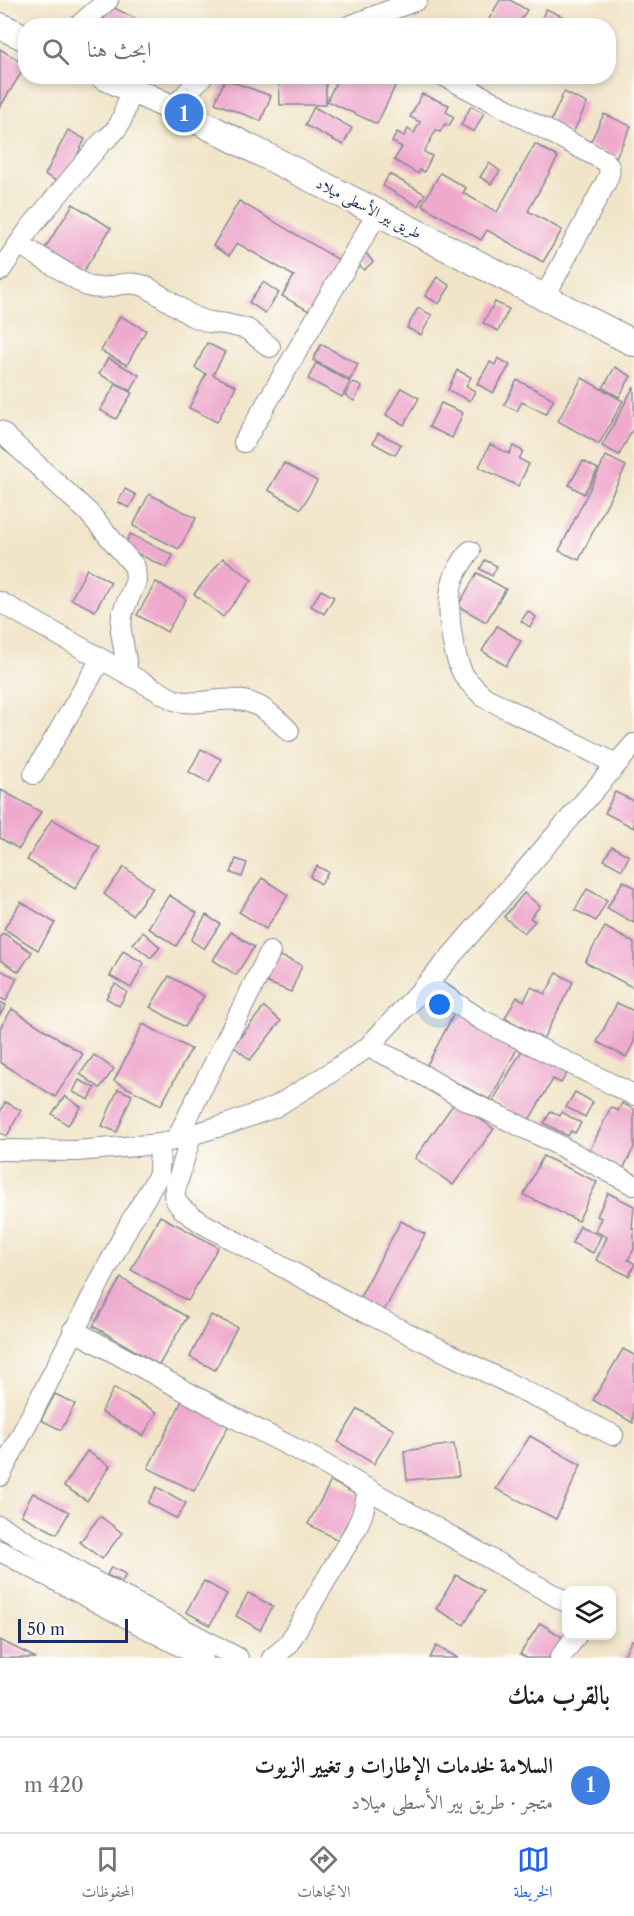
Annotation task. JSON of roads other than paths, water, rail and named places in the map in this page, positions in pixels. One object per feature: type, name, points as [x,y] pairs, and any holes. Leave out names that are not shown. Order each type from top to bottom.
[{"type":"main road","points":[[0,26],[18,34]]},
{"type":"main road","name":"طريق بير الأسطى ميلاد","points":[[119,84],[176,110],[634,343]]},
{"type":"street","points":[[87,18],[108,0]]},
{"type":"street","points":[[370,18],[417,0]]},
{"type":"street","points":[[176,110],[184,96],[195,84]]},
{"type":"street","points":[[459,84],[609,165],[611,172],[544,298]]},
{"type":"street","points":[[0,271],[19,244],[102,142],[115,133],[120,126],[131,90]]},
{"type":"street","points":[[244,442],[378,212]]},
{"type":"street","points":[[19,244],[87,286],[104,288],[132,282],[138,283],[147,286],[201,320],[247,329],[270,347]]},
{"type":"street","points":[[0,431],[88,512],[135,567],[136,581],[122,615],[121,631],[128,674]]},
{"type":"street","points":[[470,550],[454,577],[448,615],[454,649],[468,682],[484,697],[616,764]]},
{"type":"street","points":[[0,602],[174,700],[188,704],[220,700],[249,701],[272,714],[289,731]]},
{"type":"street","points":[[34,774],[101,659]]},
{"type":"street","points":[[0,1150],[76,1151],[176,1140],[275,1107],[327,1075],[368,1047],[427,984],[634,744]]},
{"type":"street","points":[[0,1476],[73,1330],[131,1221],[159,1175],[270,952]]},
{"type":"street","points":[[427,984],[480,1019],[634,1095]]},
{"type":"street","points":[[368,1047],[399,1061],[460,1097],[546,1138],[634,1185]]},
{"type":"street","points":[[176,1140],[175,1201],[202,1223],[367,1313],[613,1436]]},
{"type":"street","points":[[73,1330],[232,1417],[315,1459],[562,1599]]},
{"type":"street","points":[[272,1658],[287,1646],[356,1529],[369,1490]]},
{"type":"street","points":[[0,1526],[85,1576],[238,1658]]},
{"type":"street","points":[[0,1551],[203,1658]]},
{"type":"street","points":[[560,1658],[573,1640]]},
{"type":"place","name":"السلامة لخدمات الإطارات و تغيير الزيوت","points":[[184,113]]}]
